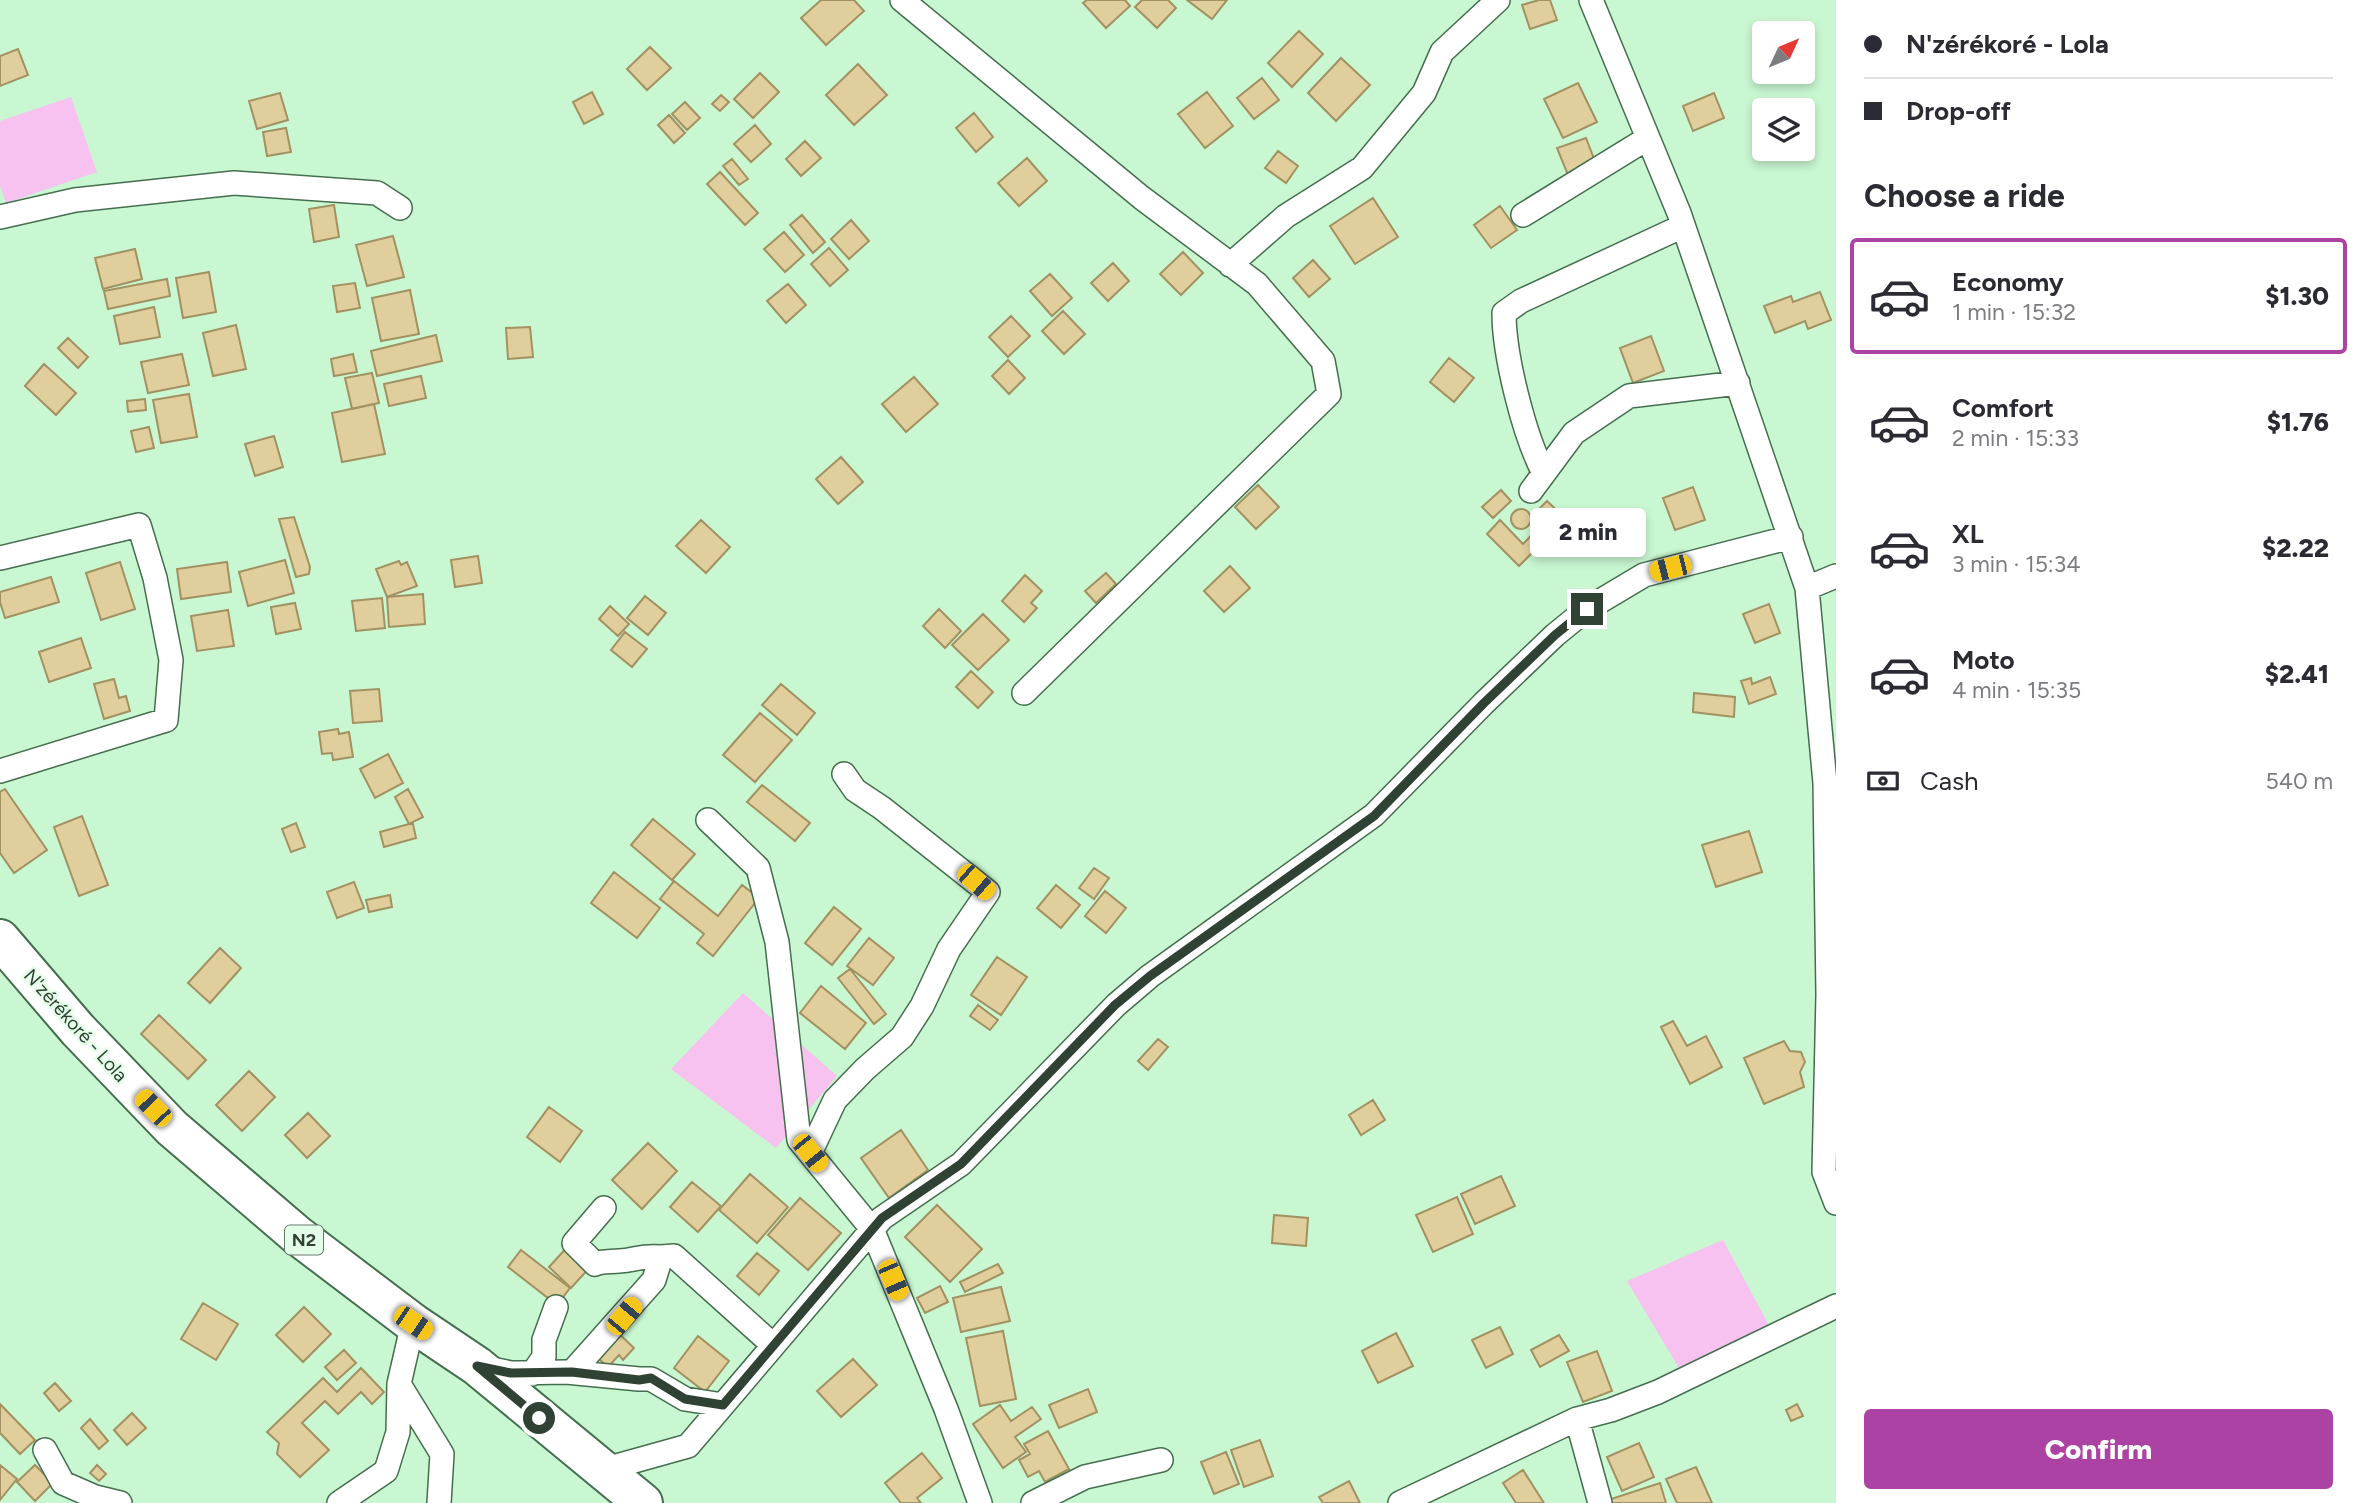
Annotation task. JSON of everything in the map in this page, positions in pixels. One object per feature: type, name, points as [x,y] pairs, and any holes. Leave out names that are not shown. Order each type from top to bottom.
[{"type":"highway","name":"N'zérékoré - Lola","points":[[0,939],[78,1030],[172,1128],[297,1235],[413,1323],[477,1366],[643,1503]]},
{"type":"street","points":[[902,0],[1142,198],[1257,284],[1323,362],[1329,394],[1024,692]]},
{"type":"street","points":[[1230,265],[1286,216],[1362,168],[1424,93],[1442,52],[1498,0]]},
{"type":"street","points":[[1591,0],[1683,226],[1807,588],[1825,783],[1828,995],[1824,1172],[1836,1203]]},
{"type":"street","points":[[1523,215],[1648,138]]},
{"type":"street","points":[[0,217],[75,200],[234,183],[377,193],[400,208]]},
{"type":"street","points":[[1683,226],[1521,301],[1504,313],[1504,338],[1538,482],[1574,433],[1629,396],[1738,383]]},
{"type":"street","points":[[0,558],[139,525],[155,578],[171,660],[166,720],[0,771]]},
{"type":"street","points":[[602,1470],[688,1446],[882,1218],[961,1164],[1115,1005],[1150,976],[1374,816],[1484,703],[1555,635],[1587,609],[1644,575],[1791,537]]},
{"type":"street","points":[[1807,588],[1836,576]]},
{"type":"street","points":[[810,1153],[835,1100],[902,1037],[922,1006],[949,948],[988,892],[882,808],[855,790],[844,774]]},
{"type":"street","points":[[708,820],[758,867],[777,942],[799,1140],[872,1229],[946,1409],[980,1503]]},
{"type":"street","points":[[604,1208],[574,1243],[595,1264],[636,1257],[674,1256],[774,1345]]},
{"type":"street","points":[[572,1372],[654,1280],[661,1258]]},
{"type":"street","points":[[1400,1503],[1577,1419],[1611,1410],[1658,1392],[1836,1306]]},
{"type":"street","points":[[533,1374],[544,1357],[544,1340],[556,1307]]},
{"type":"street","points":[[339,1503],[386,1471],[398,1432],[399,1384],[413,1323]]},
{"type":"street","points":[[477,1366],[511,1373],[572,1372],[639,1380],[651,1378],[685,1399],[723,1405]]},
{"type":"street","points":[[399,1384],[442,1454],[439,1503]]},
{"type":"street","points":[[1577,1419],[1600,1503]]},
{"type":"street","points":[[45,1450],[63,1483],[95,1497],[120,1503]]},
{"type":"street","points":[[1033,1503],[1086,1477],[1161,1460]]},
{"type":"shaded area","points":[[71,97],[97,172],[6,203],[0,186],[0,121]]},
{"type":"shaded area","points":[[743,993],[837,1076],[776,1148],[671,1069]]},
{"type":"shaded area","points":[[1723,1240],[1771,1329],[1680,1370],[1627,1281]]},
{"type":"building","points":[[821,0],[854,0],[864,11],[826,45],[801,18]]},
{"type":"building","points":[[1087,0],[1125,0],[1130,6],[1106,28],[1083,3]]},
{"type":"building","points":[[1142,0],[1168,0],[1176,8],[1157,28],[1135,7]]},
{"type":"building","points":[[1187,0],[1227,0],[1212,19]]},
{"type":"building","points":[[1550,0],[1557,20],[1530,29],[1522,5]]},
{"type":"building","points":[[1299,31],[1323,54],[1292,87],[1268,63]]},
{"type":"building","points":[[650,47],[671,68],[647,90],[627,69]]},
{"type":"building","points":[[18,49],[28,75],[0,86],[0,56]]},
{"type":"building","points":[[1341,58],[1370,85],[1336,121],[1308,93]]},
{"type":"building","points":[[858,64],[887,95],[854,125],[826,95]]},
{"type":"building","points":[[760,73],[779,92],[753,118],[734,99]]},
{"type":"building","points":[[1262,78],[1279,100],[1254,119],[1237,98]]},
{"type":"building","points":[[1578,83],[1597,122],[1563,138],[1544,99]]},
{"type":"building","points":[[592,92],[603,114],[584,124],[573,102]]},
{"type":"building","points":[[1207,92],[1233,126],[1205,148],[1178,114]]},
{"type":"building","points":[[280,93],[288,120],[257,129],[249,101]]},
{"type":"building","points":[[1714,93],[1724,118],[1693,131],[1683,106]]},
{"type":"building","points":[[721,95],[729,102],[720,111],[712,104]]},
{"type":"building","points":[[685,102],[700,118],[687,130],[672,114]]},
{"type":"building","points":[[974,113],[993,137],[976,152],[956,128]]},
{"type":"building","points":[[669,115],[685,133],[674,143],[658,125]]},
{"type":"building","points":[[755,125],[771,144],[751,162],[734,144]]},
{"type":"building","points":[[286,128],[291,152],[267,156],[263,132]]},
{"type":"building","points":[[1586,138],[1596,164],[1568,175],[1557,148]]},
{"type":"building","points":[[805,141],[821,158],[801,176],[786,159]]},
{"type":"building","points":[[1278,151],[1298,166],[1286,183],[1265,168]]},
{"type":"building","points":[[1027,158],[1047,181],[1019,206],[998,183]]},
{"type":"building","points":[[732,159],[748,179],[739,185],[723,166]]},
{"type":"building","points":[[720,172],[758,213],[745,225],[707,184]]},
{"type":"building","points":[[1373,198],[1398,237],[1355,264],[1330,226]]},
{"type":"building","points":[[334,205],[339,237],[314,242],[309,209]]},
{"type":"building","points":[[1500,206],[1517,230],[1491,248],[1474,225]]},
{"type":"building","points":[[802,215],[825,242],[813,253],[790,225]]},
{"type":"building","points":[[851,220],[869,241],[849,259],[831,239]]},
{"type":"building","points":[[784,232],[804,255],[785,272],[764,249]]},
{"type":"building","points":[[393,236],[404,277],[367,286],[356,245]]},
{"type":"building","points":[[829,248],[848,270],[830,286],[811,264]]},
{"type":"building","points":[[135,249],[142,279],[103,289],[95,258]]},
{"type":"building","points":[[1183,252],[1203,273],[1181,295],[1160,274]]},
{"type":"building","points":[[1313,260],[1330,279],[1309,297],[1293,278]]},
{"type":"building","points":[[1113,263],[1129,281],[1108,301],[1091,283]]},
{"type":"building","points":[[209,272],[216,312],[183,318],[176,278]]},
{"type":"building","points":[[1050,274],[1072,298],[1052,316],[1030,291]]},
{"type":"building","points":[[167,279],[170,296],[108,309],[104,291]]},
{"type":"building","points":[[355,283],[360,308],[337,312],[333,286]]},
{"type":"building","points":[[788,284],[806,305],[786,323],[767,301]]},
{"type":"building","points":[[410,290],[419,334],[381,341],[372,298]]},
{"type":"building","points":[[1820,292],[1831,320],[1808,329],[1805,321],[1775,333],[1764,306],[1791,296],[1793,302]]},
{"type":"building","points":[[154,307],[160,337],[120,344],[114,316]]},
{"type":"building","points":[[1063,311],[1085,334],[1064,354],[1042,331]]},
{"type":"building","points":[[1011,316],[1030,336],[1008,357],[989,337]]},
{"type":"building","points":[[236,325],[246,369],[213,376],[203,333]]},
{"type":"building","points":[[530,327],[533,357],[508,359],[506,328]]},
{"type":"building","points":[[436,335],[442,361],[377,376],[371,351]]},
{"type":"building","points":[[1651,336],[1664,371],[1633,383],[1620,348]]},
{"type":"building","points":[[68,338],[88,357],[78,368],[58,348]]},
{"type":"building","points":[[182,354],[189,385],[148,393],[141,362]]},
{"type":"building","points":[[353,354],[357,372],[334,376],[331,359]]},
{"type":"building","points":[[1449,358],[1474,378],[1454,402],[1430,382]]},
{"type":"building","points":[[1008,360],[1025,378],[1009,394],[992,376]]},
{"type":"building","points":[[44,364],[76,393],[56,415],[25,386]]},
{"type":"building","points":[[372,373],[379,403],[352,409],[345,378]]},
{"type":"building","points":[[421,376],[426,398],[389,406],[384,384]]},
{"type":"building","points":[[914,377],[938,404],[906,432],[882,404]]},
{"type":"building","points":[[189,394],[197,437],[161,443],[153,400]]},
{"type":"building","points":[[145,399],[146,410],[128,412],[127,401]]},
{"type":"building","points":[[374,404],[385,454],[342,462],[332,413]]},
{"type":"building","points":[[149,427],[154,448],[136,452],[131,431]]},
{"type":"building","points":[[274,436],[283,467],[255,476],[245,444]]},
{"type":"building","points":[[841,457],[863,482],[838,504],[816,479]]},
{"type":"building","points":[[1258,485],[1279,507],[1256,529],[1235,507]]},
{"type":"building","points":[[1693,487],[1705,520],[1675,530],[1663,498]]},
{"type":"building","points":[[1501,490],[1511,501],[1493,518],[1482,507]]},
{"type":"building","points":[[1547,501],[1566,519],[1519,566],[1487,534],[1500,520],[1523,544],[1546,520],[1537,511]]},
{"type":"building","points":[[1521,509],[1528,512],[1531,519],[1528,526],[1521,529],[1514,526],[1511,519],[1514,512]]},
{"type":"building","points":[[294,517],[310,567],[309,574],[296,577],[279,519]]},
{"type":"building","points":[[701,520],[730,547],[706,573],[676,546]]},
{"type":"building","points":[[478,556],[482,583],[455,587],[451,560]]},
{"type":"building","points":[[285,560],[294,593],[248,606],[239,572]]},
{"type":"building","points":[[399,561],[401,565],[407,562],[417,586],[387,597],[376,569]]},
{"type":"building","points":[[120,562],[135,609],[101,620],[86,573]]},
{"type":"building","points":[[227,562],[231,592],[181,599],[177,569]]},
{"type":"building","points":[[1230,566],[1250,588],[1224,612],[1204,591]]},
{"type":"building","points":[[1106,573],[1116,584],[1096,603],[1085,591]]},
{"type":"building","points":[[1025,575],[1042,591],[1031,603],[1037,608],[1024,622],[1002,601]]},
{"type":"building","points":[[51,577],[59,602],[5,618],[0,592]]},
{"type":"building","points":[[423,594],[425,624],[389,627],[387,597]]},
{"type":"building","points":[[645,596],[666,613],[648,635],[627,618]]},
{"type":"building","points":[[382,598],[385,628],[356,631],[352,601]]},
{"type":"building","points":[[295,603],[301,629],[276,634],[271,607]]},
{"type":"building","points":[[1769,604],[1780,633],[1755,643],[1743,614]]},
{"type":"building","points":[[610,606],[629,624],[618,636],[599,619]]},
{"type":"building","points":[[939,609],[961,631],[945,648],[923,626]]},
{"type":"building","points":[[228,610],[234,646],[197,651],[191,616]]},
{"type":"building","points":[[983,614],[1009,640],[978,670],[952,645]]},
{"type":"building","points":[[625,632],[647,649],[632,667],[611,650]]},
{"type":"building","points":[[81,638],[91,668],[49,682],[39,652]]},
{"type":"building","points":[[971,671],[993,692],[978,708],[956,687]]},
{"type":"building","points":[[1770,677],[1776,694],[1749,704],[1741,681],[1751,678],[1752,684]]},
{"type":"building","points":[[114,679],[119,698],[126,696],[130,711],[104,719],[94,684]]},
{"type":"building","points":[[781,684],[815,713],[797,735],[762,705]]},
{"type":"building","points":[[379,689],[382,721],[353,723],[350,691]]},
{"type":"building","points":[[1694,693],[1735,697],[1734,717],[1693,712]]},
{"type":"building","points":[[760,713],[792,740],[755,782],[723,755]]},
{"type":"building","points":[[338,729],[339,734],[349,732],[353,757],[333,760],[332,753],[322,754],[319,732]]},
{"type":"building","points":[[388,754],[403,783],[375,798],[360,769]]},
{"type":"building","points":[[762,785],[810,823],[795,841],[747,802]]},
{"type":"building","points":[[5,789],[47,850],[14,873],[0,853],[0,792]]},
{"type":"building","points":[[408,789],[423,817],[409,824],[395,797]]},
{"type":"building","points":[[82,816],[108,885],[79,896],[54,827]]},
{"type":"building","points":[[653,819],[695,854],[672,880],[631,845]]},
{"type":"building","points":[[296,823],[305,847],[291,852],[282,829]]},
{"type":"building","points":[[413,824],[416,838],[384,847],[380,832]]},
{"type":"building","points":[[1749,831],[1762,872],[1716,887],[1702,845]]},
{"type":"building","points":[[1094,868],[1109,878],[1094,899],[1079,888]]},
{"type":"building","points":[[614,872],[660,908],[637,938],[591,903]]},
{"type":"building","points":[[674,881],[718,916],[742,885],[759,898],[713,956],[697,943],[704,934],[660,899]]},
{"type":"building","points":[[354,882],[364,908],[337,918],[327,892]]},
{"type":"building","points":[[1056,885],[1080,905],[1061,928],[1037,908]]},
{"type":"building","points":[[1105,891],[1126,908],[1106,933],[1085,916]]},
{"type":"building","points":[[390,895],[392,907],[369,912],[366,900]]},
{"type":"building","points":[[834,907],[861,929],[832,965],[805,943]]},
{"type":"building","points":[[869,938],[894,958],[873,985],[847,966]]},
{"type":"building","points":[[220,948],[241,968],[210,1003],[188,983]]},
{"type":"building","points":[[997,957],[1027,977],[1001,1015],[971,995]]},
{"type":"building","points":[[850,969],[886,1014],[874,1024],[838,978]]},
{"type":"building","points":[[821,986],[866,1023],[845,1049],[800,1013]]},
{"type":"building","points":[[978,1005],[998,1020],[990,1030],[970,1016]]},
{"type":"building","points":[[159,1015],[206,1060],[188,1079],[141,1034]]},
{"type":"building","points":[[1673,1021],[1687,1046],[1706,1036],[1722,1067],[1690,1084],[1661,1027]]},
{"type":"building","points":[[1158,1039],[1168,1047],[1148,1070],[1138,1061]]},
{"type":"building","points":[[1784,1041],[1790,1051],[1801,1052],[1805,1062],[1800,1072],[1804,1087],[1764,1104],[1744,1058]]},
{"type":"building","points":[[249,1071],[275,1097],[242,1131],[216,1105]]},
{"type":"building","points":[[1373,1100],[1385,1120],[1361,1135],[1349,1115]]},
{"type":"building","points":[[549,1107],[582,1131],[560,1162],[527,1137]]},
{"type":"building","points":[[308,1113],[330,1136],[307,1158],[285,1135]]},
{"type":"building","points":[[901,1130],[928,1170],[889,1198],[861,1158]]},
{"type":"building","points":[[648,1143],[677,1171],[642,1209],[612,1180]]},
{"type":"building","points":[[750,1174],[788,1207],[757,1243],[719,1210]]},
{"type":"building","points":[[1501,1176],[1515,1206],[1475,1224],[1461,1194]]},
{"type":"building","points":[[692,1182],[721,1206],[698,1232],[670,1207]]},
{"type":"building","points":[[1457,1197],[1473,1234],[1433,1252],[1416,1215]]},
{"type":"building","points":[[800,1198],[841,1233],[808,1270],[768,1235]]},
{"type":"building","points":[[937,1205],[982,1249],[950,1282],[905,1237]]},
{"type":"building","points":[[1274,1215],[1308,1218],[1306,1246],[1272,1243]]},
{"type":"building","points":[[570,1244],[592,1265],[571,1288],[549,1267]]},
{"type":"building","points":[[521,1250],[570,1288],[557,1305],[508,1267]]},
{"type":"building","points":[[757,1253],[779,1271],[759,1295],[737,1276]]},
{"type":"building","points":[[998,1264],[1003,1273],[965,1292],[960,1282]]},
{"type":"building","points":[[940,1286],[948,1302],[925,1313],[917,1298]]},
{"type":"building","points":[[1001,1287],[1010,1321],[961,1332],[953,1298]]},
{"type":"building","points":[[203,1303],[238,1324],[216,1360],[181,1339]]},
{"type":"building","points":[[304,1307],[331,1334],[303,1362],[276,1335]]},
{"type":"building","points":[[1500,1327],[1513,1354],[1486,1368],[1472,1340]]},
{"type":"building","points":[[613,1328],[634,1348],[623,1360],[619,1355],[608,1367],[591,1352]]},
{"type":"building","points":[[1003,1331],[1016,1399],[980,1406],[966,1338]]},
{"type":"building","points":[[1396,1333],[1413,1366],[1378,1383],[1362,1351]]},
{"type":"building","points":[[1559,1335],[1569,1351],[1540,1367],[1531,1350]]},
{"type":"building","points":[[698,1336],[729,1361],[705,1392],[674,1368]]},
{"type":"building","points":[[344,1350],[356,1363],[337,1380],[325,1367]]},
{"type":"building","points":[[1597,1351],[1612,1391],[1583,1402],[1567,1362]]},
{"type":"building","points":[[853,1359],[877,1385],[841,1417],[817,1391]]},
{"type":"building","points":[[361,1368],[384,1392],[372,1404],[361,1392],[338,1414],[325,1401],[302,1423],[329,1450],[300,1477],[277,1454],[279,1443],[267,1432],[323,1378],[337,1392]]},
{"type":"building","points":[[55,1383],[71,1401],[59,1411],[44,1393]]},
{"type":"building","points":[[1088,1389],[1097,1412],[1059,1428],[1049,1405]]},
{"type":"building","points":[[0,1404],[35,1440],[20,1454],[0,1433]]},
{"type":"building","points":[[1797,1404],[1803,1416],[1791,1421],[1786,1410]]},
{"type":"building","points":[[1000,1405],[1011,1421],[1032,1407],[1041,1419],[1015,1437],[1026,1452],[1003,1468],[973,1424]]},
{"type":"building","points":[[132,1413],[146,1428],[127,1445],[114,1430]]},
{"type":"building","points":[[90,1419],[108,1441],[99,1449],[81,1428]]},
{"type":"building","points":[[1048,1431],[1069,1469],[1045,1482],[1039,1471],[1028,1477],[1019,1460],[1030,1454],[1024,1444]]},
{"type":"building","points":[[1260,1440],[1273,1476],[1244,1487],[1231,1450]]},
{"type":"building","points":[[1639,1443],[1654,1477],[1622,1491],[1607,1457]]},
{"type":"building","points":[[1226,1452],[1239,1484],[1214,1494],[1201,1462]]},
{"type":"building","points":[[922,1453],[942,1478],[917,1498],[921,1503],[901,1503],[885,1483]]},
{"type":"building","points":[[0,1465],[17,1479],[0,1500]]},
{"type":"building","points":[[35,1465],[53,1483],[35,1501],[17,1482]]},
{"type":"building","points":[[97,1465],[106,1474],[99,1481],[90,1473]]},
{"type":"building","points":[[1696,1467],[1712,1503],[1677,1503],[1666,1479]]},
{"type":"building","points":[[1523,1470],[1544,1503],[1516,1503],[1503,1483]]},
{"type":"building","points":[[1349,1481],[1360,1503],[1323,1503],[1319,1497]]},
{"type":"building","points":[[1660,1483],[1666,1503],[1605,1501]]},
{"type":"route","points":[[539,1418],[477,1366],[511,1373],[572,1372],[639,1380],[651,1378],[685,1399],[723,1405],[882,1218],[961,1164],[1115,1005],[1150,976],[1374,816],[1484,703],[1555,635],[1587,609]]}]
